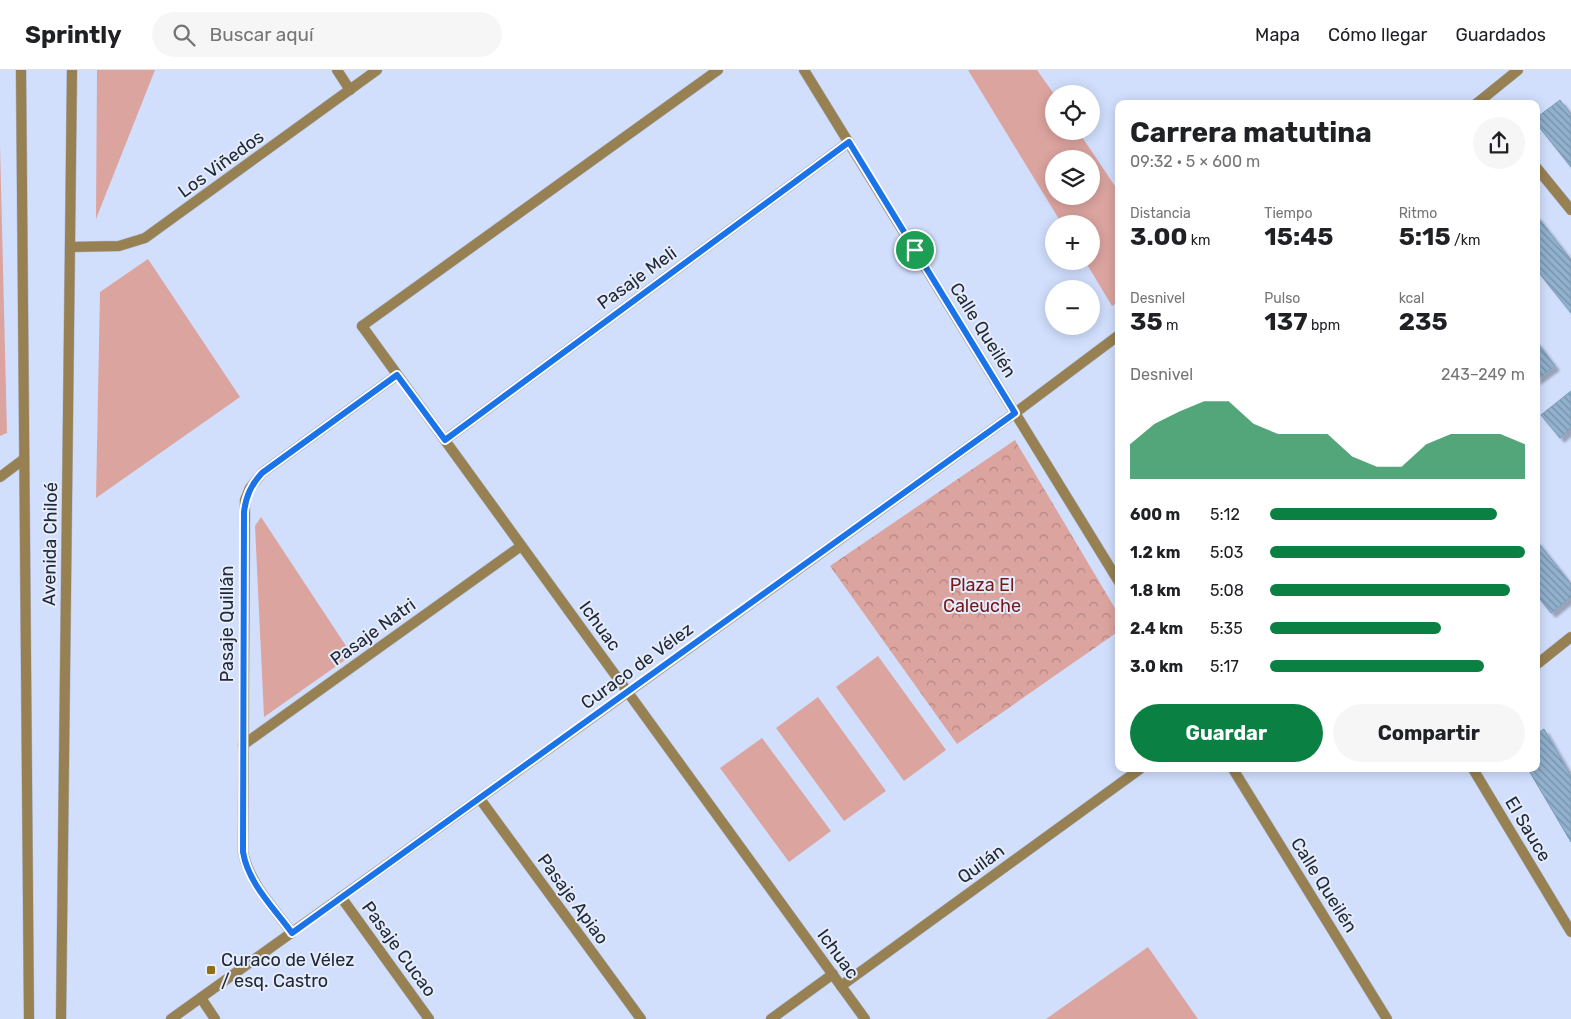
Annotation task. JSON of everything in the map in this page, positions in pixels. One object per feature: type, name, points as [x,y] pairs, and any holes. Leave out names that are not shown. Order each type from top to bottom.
[{"type":"street","name":"Avenida Chiloé","points":[[20,70],[29,1019]]},
{"type":"street","name":"Avenida Chiloé","points":[[61,1019],[72,70]]},
{"type":"street","points":[[337,70],[350,90]]},
{"type":"street","name":"Los Viñedos","points":[[70,248],[119,246],[145,238],[377,70]]},
{"type":"street","name":"Ichuac","points":[[718,70],[362,326],[865,1019]]},
{"type":"street","name":"Calle Queilén","points":[[804,70],[1115,576]]},
{"type":"street","points":[[1483,100],[1518,70]]},
{"type":"street","name":"Pasaje Meli","points":[[445,440],[849,142]]},
{"type":"street","points":[[1540,172],[1571,210]]},
{"type":"street","name":"Curaco de Vélez","points":[[172,1019],[1015,413],[1115,337]]},
{"type":"street","name":"Pasaje Quillán","points":[[292,933],[254,880],[245,861],[243,843],[244,512],[246,500],[250,488],[262,473],[397,375]]},
{"type":"street","points":[[0,477],[24,459]]},
{"type":"street","name":"Pasaje Natri","points":[[243,745],[522,546]]},
{"type":"street","points":[[1540,662],[1571,637]]},
{"type":"street","name":"Quilán","points":[[841,986],[1136,772]]},
{"type":"street","name":"Calle Queilén","points":[[1235,772],[1387,1019]]},
{"type":"street","name":"El Sauce","points":[[1474,772],[1571,932]]},
{"type":"street","name":"Pasaje Apiao","points":[[480,799],[640,1019]]},
{"type":"street","name":"Pasaje Cucao","points":[[341,897],[429,1019]]},
{"type":"street","points":[[771,1019],[833,974]]},
{"type":"street","points":[[201,998],[216,1019]]},
{"type":"green space","points":[[97,70],[155,70],[96,219]]},
{"type":"green space","points":[[968,70],[1037,70],[1048,85],[1045,85],[1045,140],[1084,140],[1091,150],[1045,150],[1045,196]]},
{"type":"green space","points":[[0,144],[7,433],[0,436]]},
{"type":"green space","points":[[1100,164],[1115,186],[1115,304],[1112,306],[1100,286],[1100,280],[1096,280],[1090,270],[1100,270],[1100,215],[1057,215],[1050,205],[1100,205]]},
{"type":"green space","points":[[148,259],[240,397],[96,498],[100,292]]},
{"type":"green space","name":"Plaza El Caleuche","points":[[1015,440],[1115,608],[1115,634],[957,744],[830,566]]},
{"type":"green space","points":[[261,517],[352,655],[264,717],[255,526]]},
{"type":"green space","points":[[878,656],[946,750],[904,781],[836,687]]},
{"type":"green space","points":[[818,697],[886,791],[844,821],[776,728]]},
{"type":"green space","points":[[762,738],[831,831],[789,862],[720,768]]},
{"type":"green space","points":[[1148,947],[1198,1019],[1046,1019]]},
{"type":"building","points":[[1560,100],[1571,114],[1571,167],[1540,128],[1540,115]]},
{"type":"building","points":[[1540,220],[1571,260],[1571,313],[1540,274]]},
{"type":"building","points":[[1540,346],[1555,366],[1540,377]]},
{"type":"building","points":[[1571,391],[1571,428],[1560,438],[1541,415]]},
{"type":"building","points":[[1540,545],[1571,584],[1571,597],[1551,613],[1540,599]]},
{"type":"building","points":[[1544,729],[1571,776],[1571,842],[1530,772],[1540,772],[1540,732]]},
{"type":"place","name":"Curaco de Vélez / esq. Castro","points":[[211,970]]},
{"type":"route","points":[[849,142],[915,250],[1015,413],[292,933],[248,871],[243,852],[244,512],[250,488],[255,480],[397,375],[445,440],[849,142]]}]
